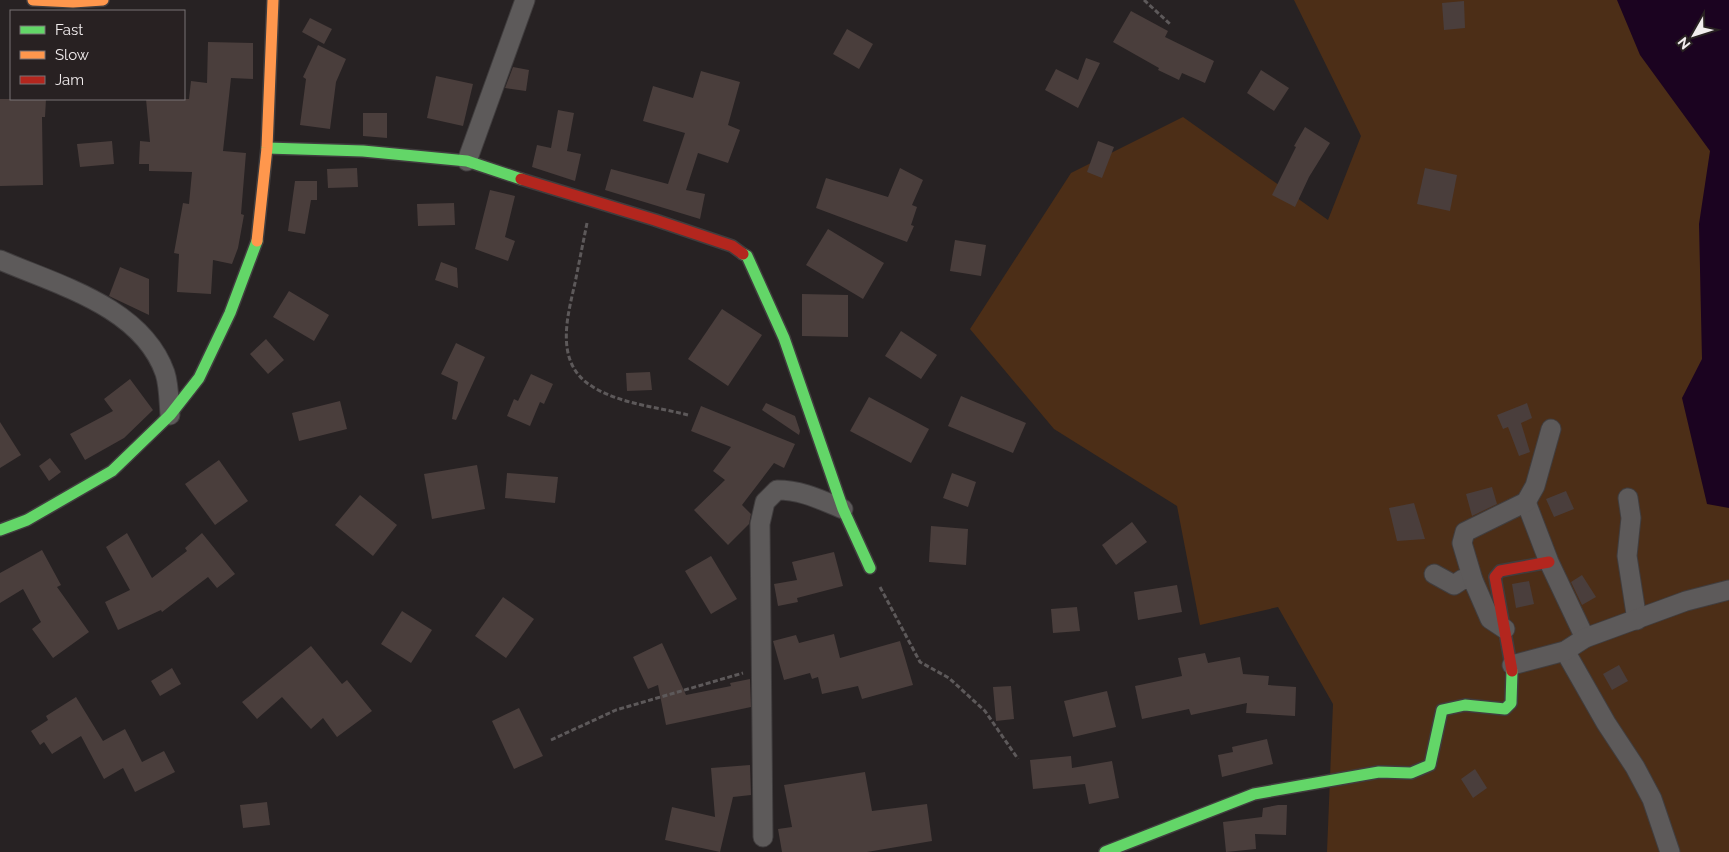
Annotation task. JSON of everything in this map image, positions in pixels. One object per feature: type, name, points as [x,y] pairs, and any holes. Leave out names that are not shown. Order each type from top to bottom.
[{"type":"street","points":[[33,0],[103,0]]},
{"type":"street","points":[[0,530],[26,520],[112,471],[170,415],[199,378],[230,313],[258,237],[267,148],[273,0]]},
{"type":"street","points":[[467,161],[525,0]]},
{"type":"street","points":[[267,148],[363,151],[467,161],[732,246],[747,256],[784,338],[843,510],[870,568]]},
{"type":"street","points":[[0,260],[107,307],[137,331],[155,350],[166,375],[170,415]]},
{"type":"street","points":[[1505,629],[1490,619],[1473,580],[1462,543],[1466,532],[1526,502],[1535,486],[1551,429]]},
{"type":"street","points":[[763,837],[763,667],[760,524],[765,502],[777,490],[790,490],[802,492],[843,510]]},
{"type":"street","points":[[1628,498],[1631,518],[1626,556],[1637,620]]},
{"type":"street","points":[[1526,502],[1549,562],[1586,638]]},
{"type":"street","points":[[1105,852],[1254,794],[1379,772],[1411,773],[1423,770],[1430,765],[1442,710],[1461,705],[1505,709],[1511,703],[1512,666],[1495,577],[1500,571],[1549,562]]},
{"type":"street","points":[[1434,574],[1454,585],[1463,580],[1473,580]]},
{"type":"street","points":[[1512,666],[1565,651],[1586,638],[1686,601],[1729,590]]},
{"type":"street","points":[[1565,651],[1606,723],[1635,766],[1652,799],[1670,852]]},
{"type":"path","points":[[1144,0],[1170,24]]},
{"type":"path","points":[[592,202],[566,324],[565,342],[571,364],[579,376],[592,387],[605,393],[640,404],[688,415]]},
{"type":"path","points":[[870,568],[920,662],[949,678],[985,711],[1018,759]]},
{"type":"path","points":[[550,740],[632,704],[763,667]]},
{"type":"shaded area","points":[[1294,0],[1729,0],[1729,852],[1327,852],[1333,704],[1278,607],[1200,625],[1177,506],[1054,429],[970,329],[1071,173],[1183,117],[1328,220],[1361,136]]},
{"type":"shaded area","points":[[1617,0],[1729,0],[1729,508],[1707,504],[1682,398],[1702,359],[1699,224],[1710,151],[1640,55]]},
{"type":"building","points":[[1464,1],[1465,28],[1444,30],[1442,3]]},
{"type":"building","points":[[1131,11],[1168,31],[1165,37],[1214,61],[1205,83],[1182,73],[1179,80],[1158,70],[1159,68],[1113,42]]},
{"type":"building","points":[[310,18],[332,29],[324,44],[302,32]]},
{"type":"building","points":[[847,29],[873,44],[859,69],[833,54]]},
{"type":"building","points":[[208,42],[253,43],[253,79],[231,78],[223,151],[246,153],[241,214],[244,215],[238,248],[232,264],[213,260],[211,294],[177,292],[179,254],[174,253],[183,203],[189,204],[192,172],[149,171],[149,164],[139,164],[140,141],[150,142],[146,100],[189,99],[191,81],[207,83]]},
{"type":"building","points":[[318,45],[346,59],[336,82],[330,129],[300,125],[306,79],[303,77]]},
{"type":"building","points":[[1086,58],[1100,63],[1078,108],[1045,90],[1056,69],[1078,80]]},
{"type":"building","points":[[513,67],[529,70],[526,91],[505,88]]},
{"type":"building","points":[[1261,70],[1289,88],[1274,111],[1247,93]]},
{"type":"building","points":[[701,71],[740,82],[728,125],[740,130],[728,163],[698,153],[686,190],[705,194],[700,219],[605,190],[611,169],[668,184],[685,133],[643,121],[653,86],[693,98]]},
{"type":"building","points":[[436,76],[473,84],[463,126],[427,118]]},
{"type":"building","points":[[0,99],[46,100],[45,117],[42,117],[43,185],[0,186]]},
{"type":"building","points":[[558,110],[574,113],[567,151],[581,154],[575,181],[532,167],[537,145],[551,148]]},
{"type":"building","points":[[363,113],[387,113],[387,138],[363,136]]},
{"type":"building","points":[[1305,127],[1330,143],[1309,177],[1295,207],[1272,195],[1296,147],[1294,146]]},
{"type":"building","points":[[112,141],[114,164],[80,167],[77,144]]},
{"type":"building","points":[[1098,141],[1114,147],[1102,178],[1087,172]]},
{"type":"building","points":[[357,168],[358,187],[328,188],[327,169]]},
{"type":"building","points":[[900,168],[923,180],[912,205],[917,207],[911,225],[914,226],[907,242],[816,208],[826,178],[888,197]]},
{"type":"building","points":[[1425,168],[1457,175],[1450,211],[1417,204]]},
{"type":"building","points":[[295,181],[317,181],[317,200],[311,200],[305,234],[288,231]]},
{"type":"building","points":[[490,190],[515,196],[505,237],[515,241],[508,261],[475,249]]},
{"type":"building","points":[[454,203],[455,225],[418,226],[417,204]]},
{"type":"building","points":[[828,229],[884,263],[863,299],[806,265]]},
{"type":"building","points":[[955,240],[986,245],[981,276],[950,271]]},
{"type":"building","points":[[441,262],[457,268],[458,288],[435,280]]},
{"type":"building","points":[[120,267],[149,279],[149,315],[109,296]]},
{"type":"building","points":[[289,291],[329,315],[314,341],[273,317]]},
{"type":"building","points":[[802,294],[848,295],[848,337],[802,336]]},
{"type":"building","points":[[722,309],[762,335],[728,386],[688,359]]},
{"type":"building","points":[[901,331],[937,355],[921,379],[885,356]]},
{"type":"building","points":[[266,339],[284,360],[268,374],[250,354]]},
{"type":"building","points":[[456,343],[485,357],[456,420],[452,419],[458,382],[441,374]]},
{"type":"building","points":[[650,372],[652,390],[627,391],[626,373]]},
{"type":"building","points":[[531,374],[553,384],[544,404],[540,402],[530,426],[507,416],[514,399],[518,401]]},
{"type":"building","points":[[130,379],[153,410],[124,438],[85,460],[70,434],[113,411],[104,399]]},
{"type":"building","points":[[961,396],[1026,423],[1013,453],[948,426]]},
{"type":"building","points":[[869,397],[929,429],[911,463],[850,431]]},
{"type":"building","points":[[340,401],[347,429],[299,441],[292,413]]},
{"type":"building","points":[[766,403],[795,416],[800,431],[799,435],[762,410]]},
{"type":"building","points":[[1527,403],[1532,418],[1521,423],[1530,452],[1519,456],[1508,427],[1503,429],[1497,415]]},
{"type":"building","points":[[701,406],[795,444],[784,468],[774,463],[742,505],[751,514],[749,524],[728,545],[694,510],[725,480],[713,471],[731,447],[691,431]]},
{"type":"building","points":[[0,422],[21,455],[0,468]]},
{"type":"building","points":[[50,458],[61,472],[49,481],[39,466]]},
{"type":"building","points":[[219,460],[248,501],[215,525],[185,484]]},
{"type":"building","points":[[477,465],[485,509],[432,519],[424,474]]},
{"type":"building","points":[[507,473],[558,477],[555,503],[505,498]]},
{"type":"building","points":[[952,473],[976,482],[968,507],[943,498]]},
{"type":"building","points":[[1492,487],[1497,504],[1472,516],[1466,494]]},
{"type":"building","points":[[1566,491],[1574,509],[1554,517],[1546,499]]},
{"type":"building","points":[[360,495],[397,525],[373,556],[335,525]]},
{"type":"building","points":[[1414,503],[1425,539],[1397,541],[1389,508]]},
{"type":"building","points":[[1132,522],[1147,542],[1116,565],[1102,545]]},
{"type":"building","points":[[931,526],[968,529],[966,565],[929,562]]},
{"type":"building","points":[[127,533],[152,578],[187,551],[185,548],[202,533],[235,574],[217,588],[208,577],[162,612],[161,610],[118,630],[105,602],[130,590],[106,547]]},
{"type":"building","points":[[42,550],[61,585],[57,587],[89,632],[53,658],[32,629],[41,622],[23,589],[0,603],[0,573]]},
{"type":"building","points":[[834,552],[843,586],[797,598],[798,602],[778,606],[774,584],[797,580],[792,562]]},
{"type":"building","points":[[711,556],[737,599],[711,614],[685,571]]},
{"type":"building","points":[[1582,575],[1596,597],[1582,605],[1571,582]]},
{"type":"building","points":[[1529,581],[1534,604],[1516,608],[1512,584]]},
{"type":"building","points":[[1177,585],[1182,612],[1138,620],[1134,592]]},
{"type":"building","points":[[503,597],[534,619],[506,658],[475,636]]},
{"type":"building","points":[[1077,607],[1080,631],[1053,633],[1051,609]]},
{"type":"building","points":[[402,611],[432,630],[411,663],[381,644]]},
{"type":"building","points":[[834,634],[840,658],[900,641],[913,685],[862,699],[858,686],[822,694],[818,677],[812,679],[810,673],[784,680],[773,641],[796,635],[799,643]]},
{"type":"building","points":[[662,643],[686,695],[731,686],[730,683],[750,679],[751,707],[666,725],[658,685],[648,689],[633,657]]},
{"type":"building","points":[[311,646],[342,684],[347,680],[372,711],[337,737],[323,718],[311,729],[282,697],[257,719],[242,702]]},
{"type":"building","points":[[1205,653],[1208,663],[1240,657],[1243,674],[1269,676],[1268,685],[1296,687],[1295,716],[1246,713],[1247,703],[1191,715],[1189,709],[1142,719],[1135,686],[1182,676],[1178,658]]},
{"type":"building","points":[[1619,665],[1628,681],[1612,690],[1603,674]]},
{"type":"building","points":[[172,668],[181,684],[160,696],[151,681]]},
{"type":"building","points":[[1011,686],[1014,719],[996,721],[993,687]]},
{"type":"building","points":[[1107,691],[1116,727],[1073,737],[1064,701]]},
{"type":"building","points":[[76,697],[103,741],[125,729],[142,762],[164,751],[175,772],[135,792],[123,768],[104,779],[81,736],[52,754],[44,742],[40,745],[31,731],[48,720],[46,716]]},
{"type":"building","points":[[519,708],[543,756],[514,769],[492,721]]},
{"type":"building","points":[[1267,739],[1273,764],[1222,777],[1218,755],[1233,752],[1232,747]]},
{"type":"building","points":[[1071,756],[1072,768],[1112,761],[1119,798],[1089,804],[1085,784],[1033,789],[1030,760]]},
{"type":"building","points":[[750,765],[751,795],[733,797],[720,852],[665,840],[672,807],[715,817],[711,768]]},
{"type":"building","points":[[1475,769],[1487,788],[1473,798],[1461,779]]},
{"type":"building","points":[[865,772],[872,811],[927,804],[932,841],[867,852],[782,852],[778,829],[792,827],[784,785]]},
{"type":"building","points":[[267,802],[270,825],[243,828],[240,805]]},
{"type":"building","points":[[1287,805],[1286,835],[1255,834],[1256,849],[1226,852],[1223,822],[1262,817],[1263,808]]},
{"type":"traffic: fast","points":[[267,148],[363,151],[467,161],[521,179]]},
{"type":"traffic: fast","points":[[0,530],[27,520],[112,471],[170,415],[199,378],[230,313],[257,241]]},
{"type":"traffic: fast","points":[[743,254],[747,256],[784,338],[843,509],[870,568]]},
{"type":"traffic: fast","points":[[1105,852],[1254,794],[1379,772],[1411,773],[1430,765],[1442,710],[1465,705],[1505,709],[1511,703],[1512,671]]},
{"type":"traffic: slow","points":[[33,0],[73,2],[103,0]]},
{"type":"traffic: slow","points":[[257,241],[267,148],[273,0]]},
{"type":"traffic: jam","points":[[521,179],[732,246],[743,254]]},
{"type":"traffic: jam","points":[[1512,671],[1495,577],[1500,571],[1549,562]]}]
